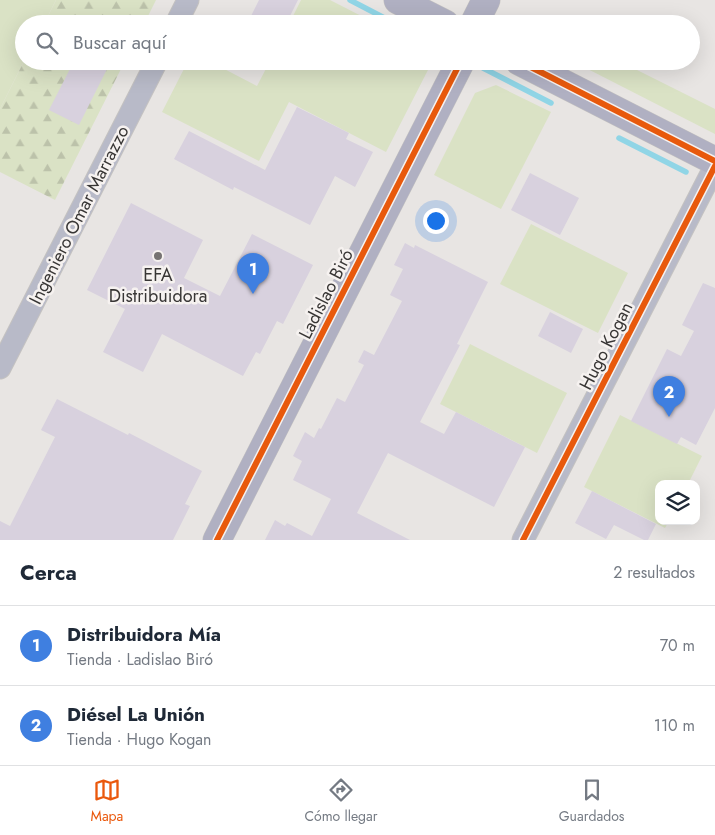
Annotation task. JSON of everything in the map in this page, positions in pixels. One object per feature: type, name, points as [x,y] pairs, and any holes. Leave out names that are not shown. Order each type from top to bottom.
[{"type":"street","points":[[180,15],[188,0]]},
{"type":"street","points":[[398,0],[427,15]]},
{"type":"street","points":[[478,15],[486,0]]},
{"type":"street","name":"Ingeniero Omar Marrazzo","points":[[0,368],[152,70]]},
{"type":"street","name":"Ladislao Biró","points":[[217,540],[456,70]]},
{"type":"street","points":[[537,70],[715,161]]},
{"type":"street","name":"Hugo Kogan","points":[[523,540],[715,166]]},
{"type":"green space","points":[[0,0],[56,0],[48,15],[15,15],[15,70],[20,70],[0,109]]},
{"type":"green space","points":[[56,0],[156,0],[148,15],[48,15]]},
{"type":"green space","points":[[301,0],[330,0],[359,15],[294,15]]},
{"type":"green space","points":[[20,70],[120,70],[55,200],[0,172],[0,109]]},
{"type":"green space","points":[[183,70],[226,70],[257,86],[265,70],[428,70],[386,152],[289,102],[259,161],[162,112]]},
{"type":"green space","points":[[590,70],[637,70],[715,109],[715,134]]},
{"type":"green space","points":[[496,85],[551,112],[501,209],[434,175],[475,93]]},
{"type":"green space","points":[[531,224],[628,273],[598,333],[500,284]]},
{"type":"green space","points":[[470,344],[567,393],[537,453],[440,404]]},
{"type":"green space","points":[[620,415],[702,456],[690,480],[655,480],[655,523],[584,487]]},
{"type":"building","points":[[259,0],[298,0],[290,15],[252,15]]},
{"type":"building","points":[[69,70],[106,70],[79,125],[49,110]]},
{"type":"building","points":[[297,107],[349,133],[346,139],[373,152],[355,187],[335,176],[310,225],[234,187],[233,190],[174,159],[189,131],[265,170]]},
{"type":"building","points":[[530,173],[579,198],[560,235],[511,210]]},
{"type":"building","points":[[131,203],[203,240],[184,278],[220,296],[252,234],[313,265],[283,324],[277,321],[260,354],[256,352],[243,376],[162,334],[143,372],[103,352],[125,309],[87,290]]},
{"type":"building","points":[[405,243],[414,248],[415,245],[488,282],[457,344],[460,345],[420,422],[444,434],[456,412],[525,447],[494,507],[388,453],[357,513],[410,540],[265,540],[275,520],[285,526],[287,523],[312,536],[331,499],[293,480],[302,461],[293,456],[305,432],[314,438],[319,428],[321,429],[337,398],[345,402],[364,365],[358,362],[364,350],[374,355],[402,301],[390,295],[403,269],[394,265]]},
{"type":"building","points":[[703,283],[715,288],[715,408],[696,445],[681,437],[677,444],[631,421],[667,349],[681,356],[694,331],[682,325]]},
{"type":"building","points":[[550,312],[583,329],[571,353],[538,336]]},
{"type":"building","points":[[57,399],[128,435],[129,433],[202,471],[185,504],[190,506],[173,540],[0,540],[0,521],[10,526],[55,437],[41,430]]},
{"type":"building","points":[[592,491],[656,525],[648,540],[644,540],[614,525],[606,539],[575,523]]},
{"type":"waterway","points":[[350,0],[379,15]]},
{"type":"waterway","points":[[487,70],[551,103]]},
{"type":"waterway","points":[[619,138],[686,172]]},
{"type":"cycle path","points":[[217,540],[456,70]]},
{"type":"cycle path","points":[[537,70],[715,161]]},
{"type":"cycle path","points":[[523,540],[715,166]]},
{"type":"place","name":"EFA Distribuidora","points":[[158,256]]},
{"type":"place","name":"Distribuidora Mía","points":[[253,294]]},
{"type":"place","name":"Diésel La Unión","points":[[669,417]]}]
